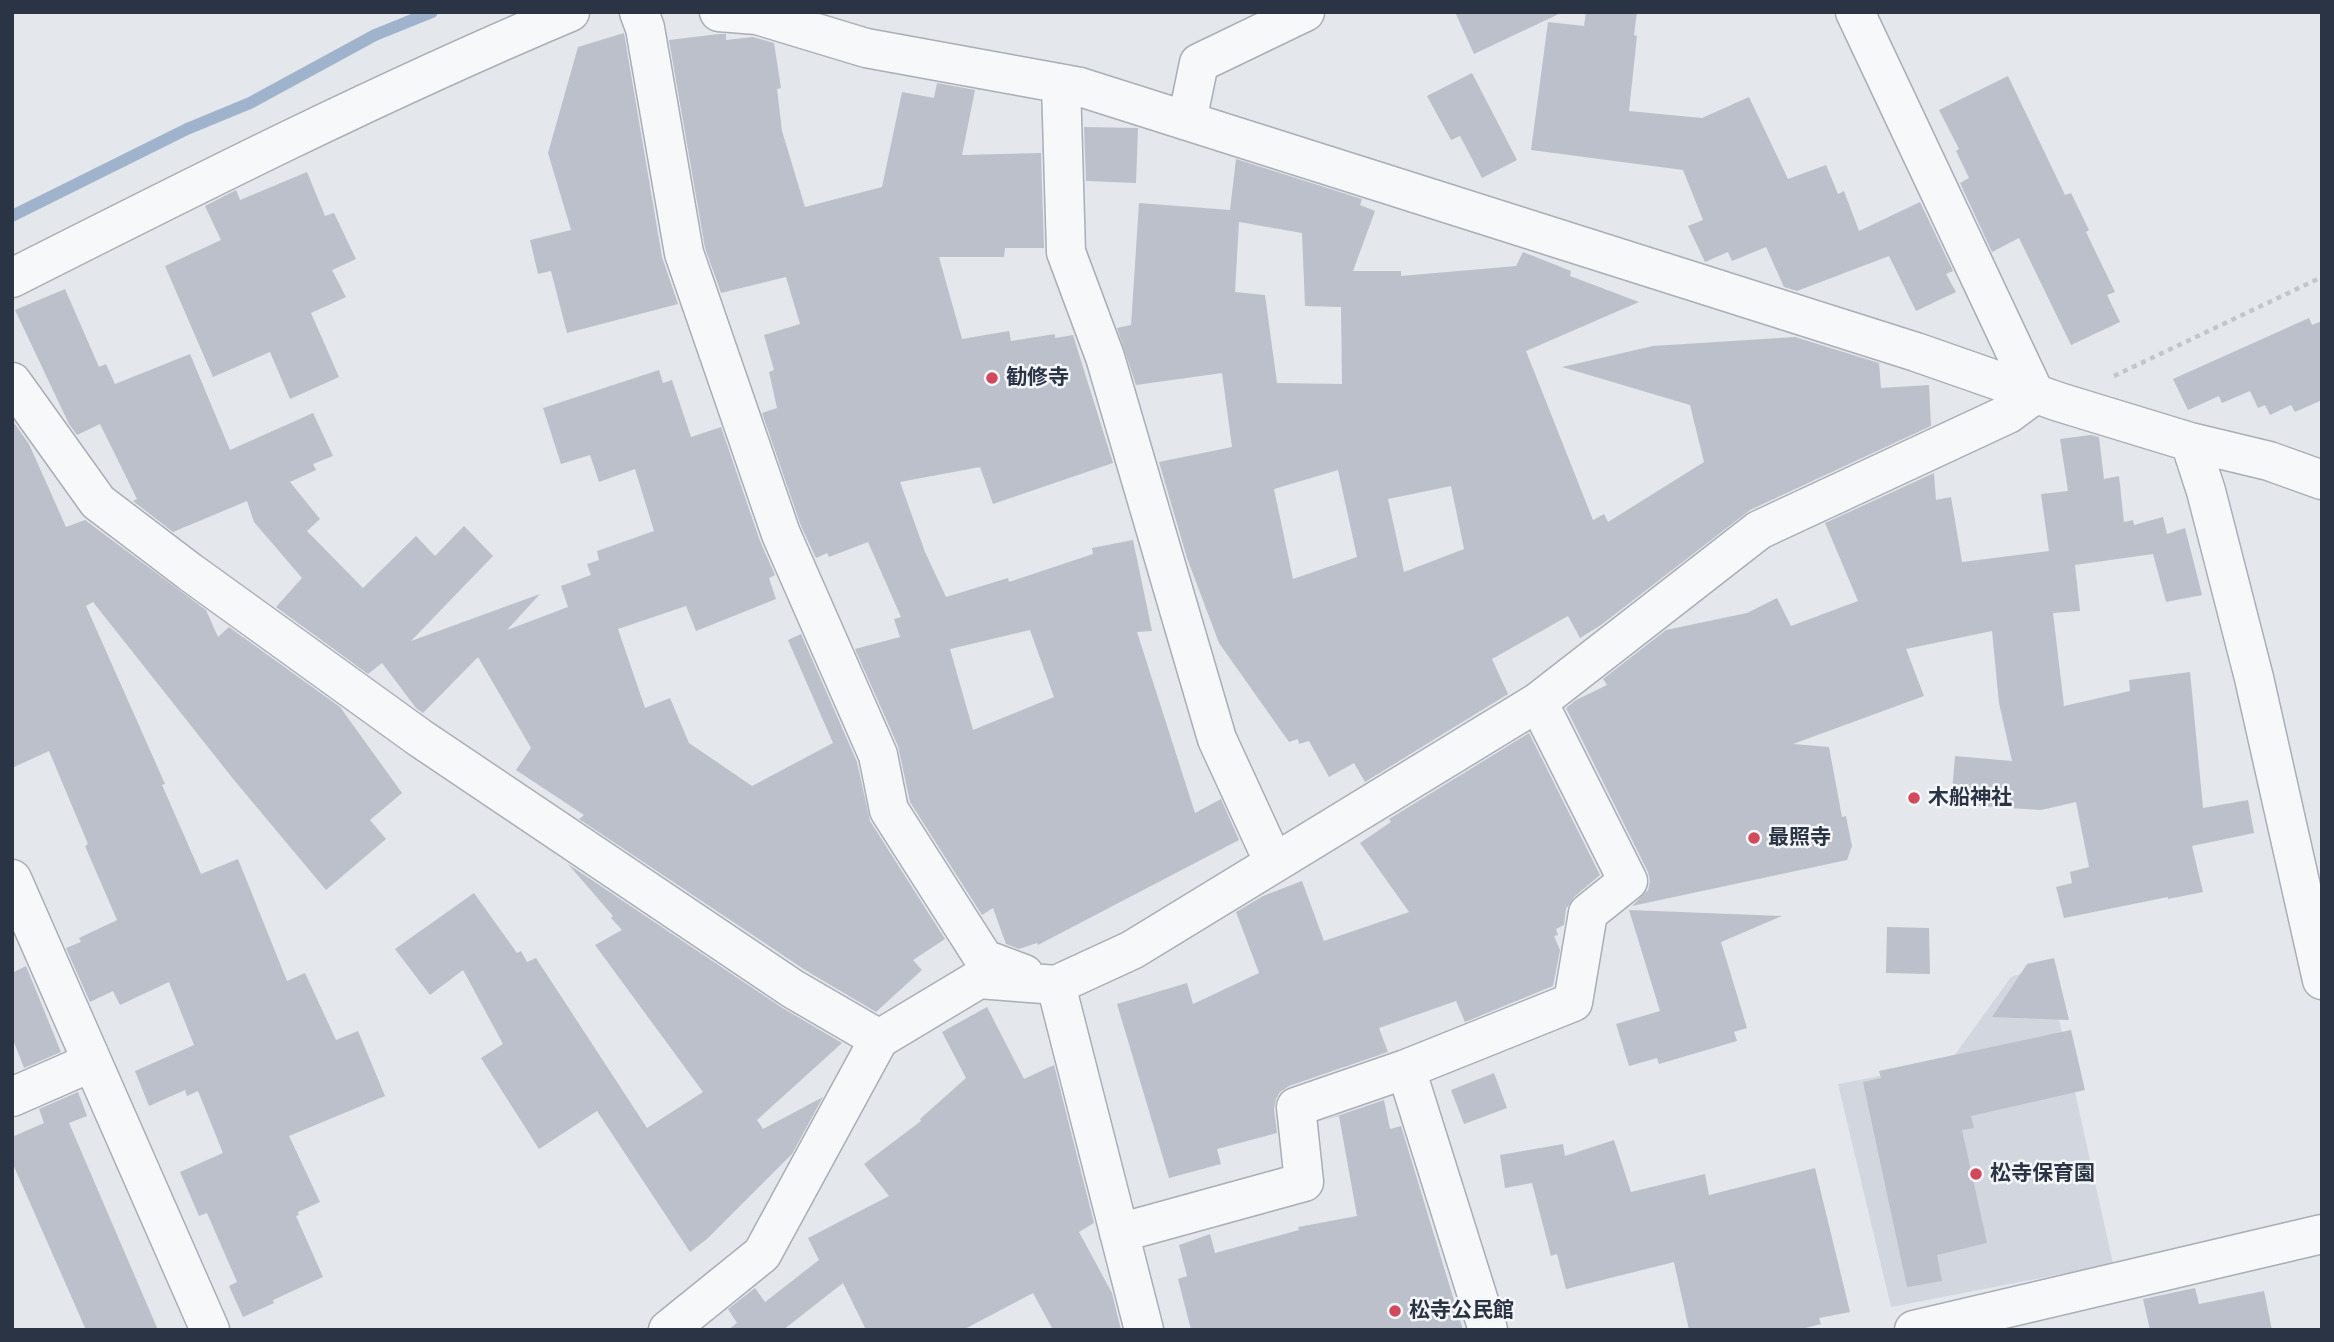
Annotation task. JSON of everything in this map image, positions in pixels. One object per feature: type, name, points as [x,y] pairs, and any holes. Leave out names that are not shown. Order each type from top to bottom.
[{"type":"street","points":[[12,278],[218,174],[490,46],[570,12]]},
{"type":"street","points":[[639,12],[645,28],[684,253],[781,534],[878,755],[889,810],[984,959],[1056,985]]},
{"type":"street","points":[[719,12],[758,15],[866,48],[1080,87],[1916,352],[2047,398],[2190,442],[2269,461],[2322,480]]},
{"type":"street","points":[[1187,121],[1199,63],[1305,12]]},
{"type":"street","points":[[1855,12],[2047,398]]},
{"type":"street","points":[[1061,84],[1066,252],[1105,357],[1217,739],[1274,863]]},
{"type":"street","points":[[12,382],[99,502],[190,572],[420,738],[793,989],[879,1039]]},
{"type":"street","points":[[668,1330],[762,1254],[879,1039],[978,979],[1056,985],[1132,950],[1538,702],[1759,530],[2047,398]]},
{"type":"street","points":[[2190,442],[2206,491],[2254,678],[2322,979]]},
{"type":"street","points":[[1119,1233],[1304,1182],[1296,1107],[1406,1069],[1573,1002],[1588,913],[1628,881],[1538,702]]},
{"type":"street","points":[[12,879],[210,1330]]},
{"type":"street","points":[[1056,985],[1144,1330]]},
{"type":"street","points":[[12,1097],[92,1062]]},
{"type":"street","points":[[1406,1069],[1488,1330]]},
{"type":"street","points":[[1914,1330],[2322,1234]]},
{"type":"path","points":[[2047,398],[2322,277]]},
{"type":"shaded area","name":"松寺保育園","points":[[2047,965],[2113,1264],[1891,1307],[1838,1084],[1949,1063],[2011,977]]},
{"type":"building","points":[[1455,12],[1563,12],[1474,54]]},
{"type":"building","points":[[1586,12],[1637,12],[1629,111],[1702,118],[1749,97],[1788,179],[1826,165],[1838,194],[1844,191],[1859,231],[1920,202],[1953,271],[1946,274],[1956,292],[1916,311],[1889,256],[1797,291],[1784,287],[1766,247],[1732,261],[1728,252],[1705,262],[1688,226],[1703,220],[1683,170],[1531,150],[1548,22],[1584,26]]},
{"type":"building","points":[[624,33],[662,257],[678,304],[567,333],[551,271],[538,274],[530,240],[571,230],[548,153],[578,47]]},
{"type":"building","points":[[726,34],[726,40],[753,37],[774,43],[781,88],[777,89],[782,131],[805,207],[882,187],[902,92],[934,98],[937,83],[975,90],[962,155],[1041,153],[1044,248],[1005,248],[1004,257],[939,257],[962,339],[1009,331],[1011,341],[1055,334],[1055,338],[1073,335],[1113,463],[993,504],[980,467],[900,482],[925,552],[946,597],[1008,578],[1009,582],[1093,554],[1092,548],[1133,540],[1152,631],[1137,632],[1195,813],[1221,799],[1239,840],[1038,945],[1037,943],[1019,949],[1006,944],[993,908],[982,915],[910,802],[898,746],[855,649],[900,637],[894,619],[901,617],[868,542],[829,557],[827,553],[816,558],[801,526],[762,413],[777,408],[769,372],[774,370],[764,335],[800,324],[786,277],[721,293],[705,248],[669,40]],"holes":[[[1030,630],[1054,697],[973,730],[950,649]]]},
{"type":"building","points":[[1472,73],[1517,160],[1482,178],[1460,136],[1451,140],[1427,96]]},
{"type":"building","points":[[2008,76],[2065,195],[2071,193],[2089,230],[2086,232],[2115,292],[2107,295],[2120,322],[2071,345],[2019,238],[1992,252],[1960,183],[1969,178],[1956,151],[1959,149],[1939,110]]},
{"type":"building","points":[[1084,127],[1138,128],[1136,183],[1086,181]]},
{"type":"building","points":[[1236,159],[1362,199],[1360,205],[1375,211],[1353,271],[1401,271],[1401,276],[1516,266],[1523,252],[1571,271],[1570,276],[1639,302],[1526,351],[1593,520],[1604,514],[1608,522],[1704,462],[1690,405],[1562,367],[1653,346],[1795,337],[1879,363],[1881,388],[1929,385],[1931,426],[1750,510],[1601,625],[1580,638],[1568,616],[1492,659],[1508,694],[1365,782],[1354,763],[1329,777],[1309,741],[1299,744],[1298,739],[1289,742],[1219,643],[1187,558],[1159,462],[1232,447],[1222,373],[1136,385],[1117,328],[1131,325],[1139,203],[1230,210]],"holes":[[[1239,222],[1302,233],[1305,306],[1341,307],[1342,384],[1277,383],[1265,295],[1235,292]],[[1338,470],[1357,557],[1293,579],[1274,489]],[[1451,486],[1464,549],[1404,572],[1388,499]]]},
{"type":"building","points":[[307,172],[325,216],[334,213],[356,259],[332,270],[346,297],[311,313],[339,377],[290,399],[270,352],[213,377],[165,266],[221,240],[205,206],[236,190],[240,200]]},
{"type":"building","points":[[65,289],[99,367],[106,364],[115,384],[190,354],[230,450],[313,413],[333,456],[313,464],[316,470],[290,482],[320,519],[307,531],[363,588],[416,536],[435,556],[464,526],[493,556],[411,641],[540,594],[507,630],[568,607],[561,586],[591,575],[587,564],[599,560],[597,551],[654,531],[635,469],[599,482],[590,455],[561,464],[543,408],[659,370],[663,383],[672,380],[691,437],[721,427],[760,541],[775,575],[769,578],[776,599],[696,631],[686,606],[618,629],[645,708],[670,698],[689,743],[752,786],[833,743],[788,640],[801,634],[857,762],[870,821],[945,939],[913,960],[922,970],[876,1012],[805,970],[579,819],[584,815],[516,770],[531,748],[478,657],[423,713],[416,708],[382,663],[368,674],[276,607],[302,578],[254,522],[247,501],[173,532],[133,501],[137,499],[100,424],[77,435],[69,424],[15,310]]},
{"type":"building","points":[[2309,318],[2312,325],[2322,321],[2322,400],[2295,412],[2291,405],[2270,415],[2265,405],[2258,408],[2250,391],[2222,403],[2219,396],[2188,410],[2173,379]]},
{"type":"building","points":[[12,420],[29,444],[66,527],[85,520],[206,610],[218,637],[229,627],[340,707],[402,793],[370,820],[386,839],[326,890],[234,780],[93,602],[86,606],[165,784],[162,785],[201,874],[238,859],[287,981],[305,973],[336,1040],[358,1031],[385,1096],[289,1136],[320,1202],[298,1212],[299,1215],[296,1216],[323,1277],[243,1317],[229,1286],[237,1282],[207,1213],[199,1216],[180,1172],[223,1153],[198,1091],[187,1096],[185,1090],[149,1106],[135,1071],[194,1045],[169,982],[120,1005],[113,991],[90,1002],[66,948],[81,942],[79,938],[117,920],[49,751],[12,768]]},
{"type":"building","points":[[2091,435],[2099,437],[2104,479],[2119,476],[2124,522],[2133,520],[2134,525],[2163,517],[2167,534],[2185,528],[2202,595],[2166,602],[2153,554],[2075,565],[2080,611],[2053,613],[2064,706],[2130,691],[2129,680],[2190,672],[2203,808],[2248,800],[2254,833],[2192,846],[2203,892],[2064,918],[2056,887],[2072,883],[2070,872],[2089,867],[2076,802],[2041,810],[1951,804],[1955,756],[2012,761],[1999,703],[1992,631],[1906,649],[1924,696],[1793,744],[1829,747],[1842,817],[1846,816],[1852,846],[1847,860],[1632,906],[1648,890],[1648,872],[1566,708],[1607,685],[1603,679],[1666,630],[1747,613],[1777,598],[1791,626],[1858,601],[1825,523],[1934,473],[1936,500],[1951,497],[1962,562],[2049,551],[2041,494],[2068,491],[2060,439]]},
{"type":"building","points":[[1529,733],[1600,875],[1574,897],[1566,909],[1564,925],[1556,929],[1558,935],[1554,936],[1560,950],[1553,986],[1465,1022],[1456,1001],[1379,1028],[1388,1052],[1289,1086],[1280,1092],[1274,1109],[1277,1133],[1217,1149],[1221,1164],[1169,1178],[1117,1004],[1187,983],[1193,1004],[1259,973],[1236,912],[1263,896],[1302,881],[1324,941],[1409,912],[1360,843],[1391,822],[1389,819]]},
{"type":"building","points":[[568,864],[781,1007],[842,1043],[757,1120],[763,1129],[823,1097],[792,1154],[707,1239],[690,1252],[597,1111],[539,1149],[481,1058],[503,1044],[463,970],[430,995],[395,949],[474,893],[517,953],[521,951],[527,962],[536,958],[647,1128],[703,1092],[595,945],[622,930]]},
{"type":"building","points":[[1629,910],[1782,916],[1721,942],[1747,1028],[1734,1032],[1737,1041],[1659,1064],[1657,1058],[1629,1066],[1616,1024],[1660,1011]]},
{"type":"building","points":[[1887,927],[1929,928],[1930,974],[1886,973]]},
{"type":"building","points":[[2054,958],[2069,1020],[1992,1017],[2027,964]]},
{"type":"building","points":[[26,966],[61,1052],[24,1068],[12,1037],[12,973]]},
{"type":"building","points":[[987,1007],[1024,1079],[1054,1065],[1094,1223],[1079,1232],[1112,1293],[1121,1330],[1053,1330],[1033,1293],[963,1330],[866,1330],[843,1283],[783,1330],[728,1330],[737,1323],[728,1309],[755,1288],[765,1302],[819,1260],[808,1238],[889,1196],[864,1164],[921,1121],[920,1119],[966,1078],[942,1032]]},
{"type":"building","points":[[2071,1030],[2085,1090],[1971,1116],[1974,1128],[1962,1130],[1987,1243],[1937,1255],[1942,1281],[1907,1287],[1863,1082],[1881,1078],[1879,1071]]},
{"type":"building","points":[[1494,1073],[1507,1108],[1464,1124],[1451,1090]]},
{"type":"building","points":[[78,1092],[87,1116],[69,1123],[158,1330],[86,1330],[12,1162],[12,1137],[44,1123],[39,1109]]},
{"type":"building","points":[[1384,1100],[1390,1129],[1401,1126],[1463,1330],[1191,1330],[1178,1279],[1187,1276],[1179,1245],[1210,1234],[1215,1253],[1299,1230],[1298,1227],[1357,1216],[1339,1116],[1325,1120]]},
{"type":"building","points":[[1614,1140],[1631,1192],[1705,1174],[1709,1195],[1815,1168],[1850,1312],[1819,1318],[1821,1324],[1798,1330],[1689,1330],[1674,1262],[1566,1289],[1557,1254],[1551,1256],[1532,1183],[1505,1188],[1500,1155],[1563,1144],[1565,1156]]},
{"type":"building","points":[[2195,1288],[2199,1304],[2264,1291],[2272,1330],[2150,1330],[2143,1299]]},
{"type":"waterway","points":[[12,216],[187,129],[250,103],[375,35],[432,12]]},
{"type":"place","name":"勧修寺","points":[[992,378]]},
{"type":"place","name":"木船神社","points":[[1914,798]]},
{"type":"place","name":"最照寺","points":[[1754,838]]},
{"type":"place","name":"松寺保育園","points":[[1976,1174]]},
{"type":"place","name":"松寺公民館","points":[[1395,1311]]}]
